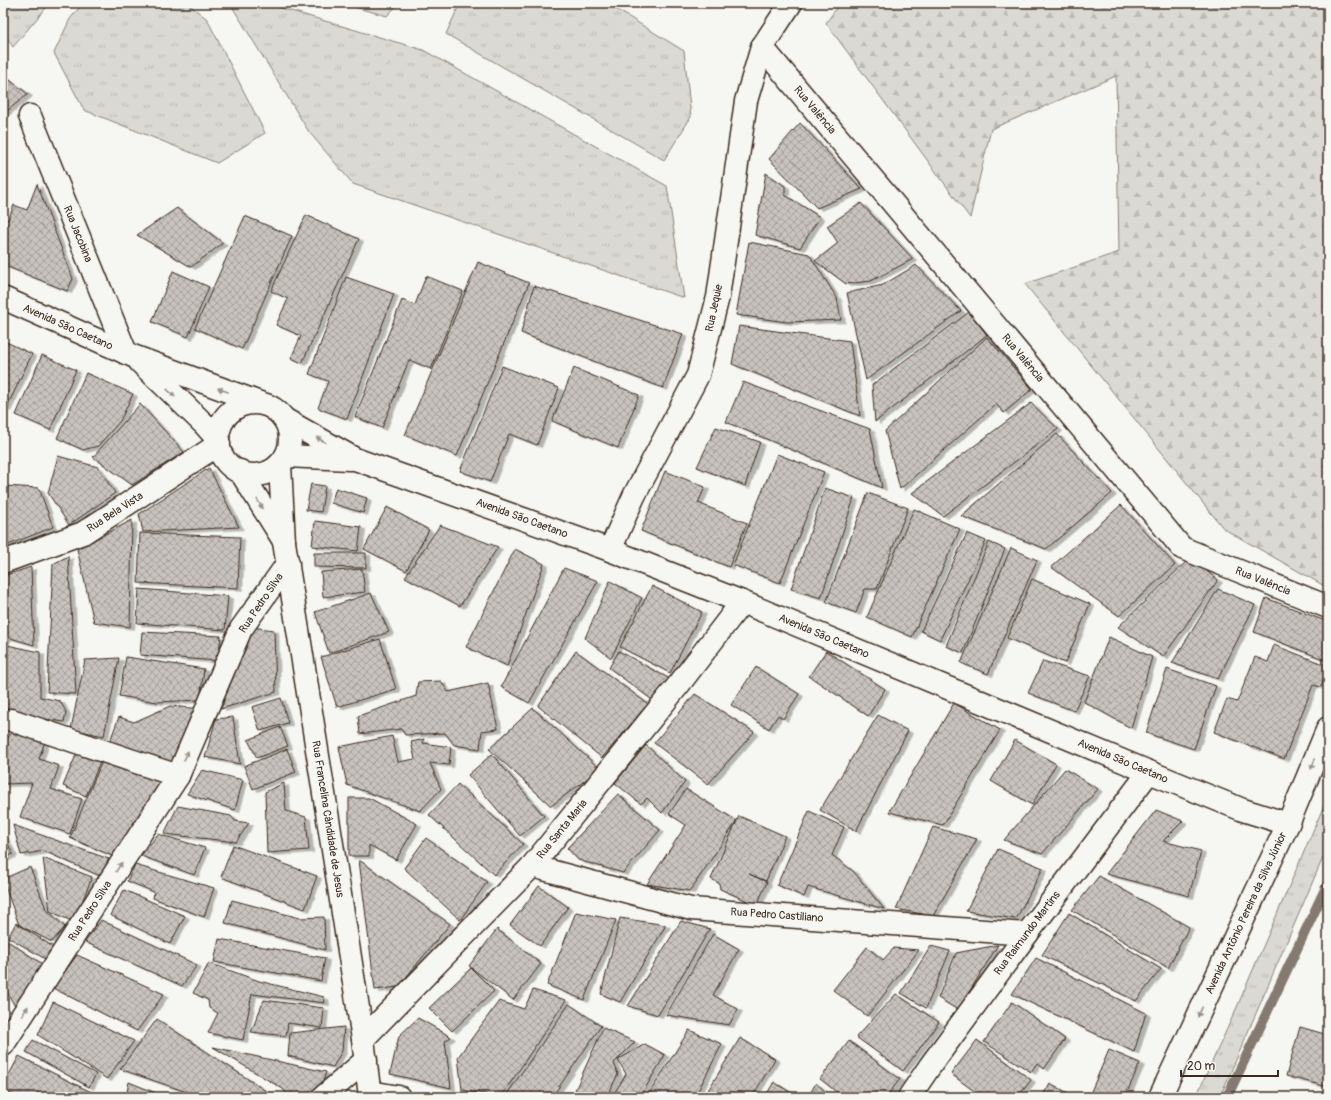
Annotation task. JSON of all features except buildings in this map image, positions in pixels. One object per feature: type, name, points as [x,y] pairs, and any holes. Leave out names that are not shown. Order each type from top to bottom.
[{"type":"street","name":"Rua Jequie","points":[[610,550],[634,496],[698,375],[718,297],[746,101],[762,47],[791,3]]},
{"type":"street","name":"Rua Valência","points":[[762,47],[1182,548],[1328,607]]},
{"type":"street","name":"Rua Jacobina","points":[[30,116],[130,354]]},
{"type":"street","name":"Avenida São Caetano","points":[[3,299],[130,354],[260,403]]},
{"type":"street","points":[[130,354],[219,441]]},
{"type":"street","points":[[247,403],[260,403],[269,406],[277,411],[284,419],[355,459],[283,460],[271,470],[261,474],[250,474],[240,471],[230,465],[222,456],[219,441],[221,425],[227,415],[236,408],[247,403]]},
{"type":"street","points":[[284,419],[290,437],[289,446],[283,460],[284,542]]},
{"type":"street","name":"Rua Bela Vista","points":[[3,562],[83,533],[219,441]]},
{"type":"street","name":"Avenida São Caetano","points":[[355,459],[610,550],[742,602],[1243,810],[1288,824]]},
{"type":"street","points":[[240,471],[284,542]]},
{"type":"street","name":"Rua Francelina Cândidade de Jesus","points":[[284,542],[370,1094]]},
{"type":"street","name":"Rua Pedro Silva","points":[[3,1044],[178,776],[241,628],[288,563]]},
{"type":"street","name":"Rua Santa Maria","points":[[323,1097],[364,1049],[532,866],[680,683],[742,602]]},
{"type":"street","points":[[11,720],[178,776]]},
{"type":"street","name":"Avenida Antônio Pereira da Silva Júnior","points":[[1160,1097],[1288,824],[1328,728]]},
{"type":"street","name":"Rua Raimundo Martins","points":[[909,1097],[1027,934],[1149,772]]},
{"type":"street","name":"Rua Pedro Castiliano","points":[[532,866],[691,909],[1027,934]]},
{"type":"street","points":[[370,1094],[398,1097]]},
{"type":"green space","points":[[3,3],[50,3],[13,47],[3,32]]},
{"type":"green space","points":[[83,3],[187,3],[207,19],[265,133],[217,163],[84,110],[54,53],[70,19]]},
{"type":"green space","points":[[230,3],[264,3],[423,50],[667,186],[684,298],[353,184],[309,132]]},
{"type":"green space","points":[[339,3],[399,3],[387,16]]},
{"type":"green space","points":[[460,3],[606,3],[684,51],[691,117],[664,160],[446,34]]},
{"type":"green space","points":[[840,3],[1328,3],[1328,588],[1224,529],[1025,284],[1119,252],[1116,76],[991,129],[970,218],[826,23]]},
{"type":"green space","points":[[1328,796],[1328,846],[1220,1097],[1196,1097],[1237,1007]]},
{"type":"waterway","points":[[1227,1097],[1328,883]]}]
